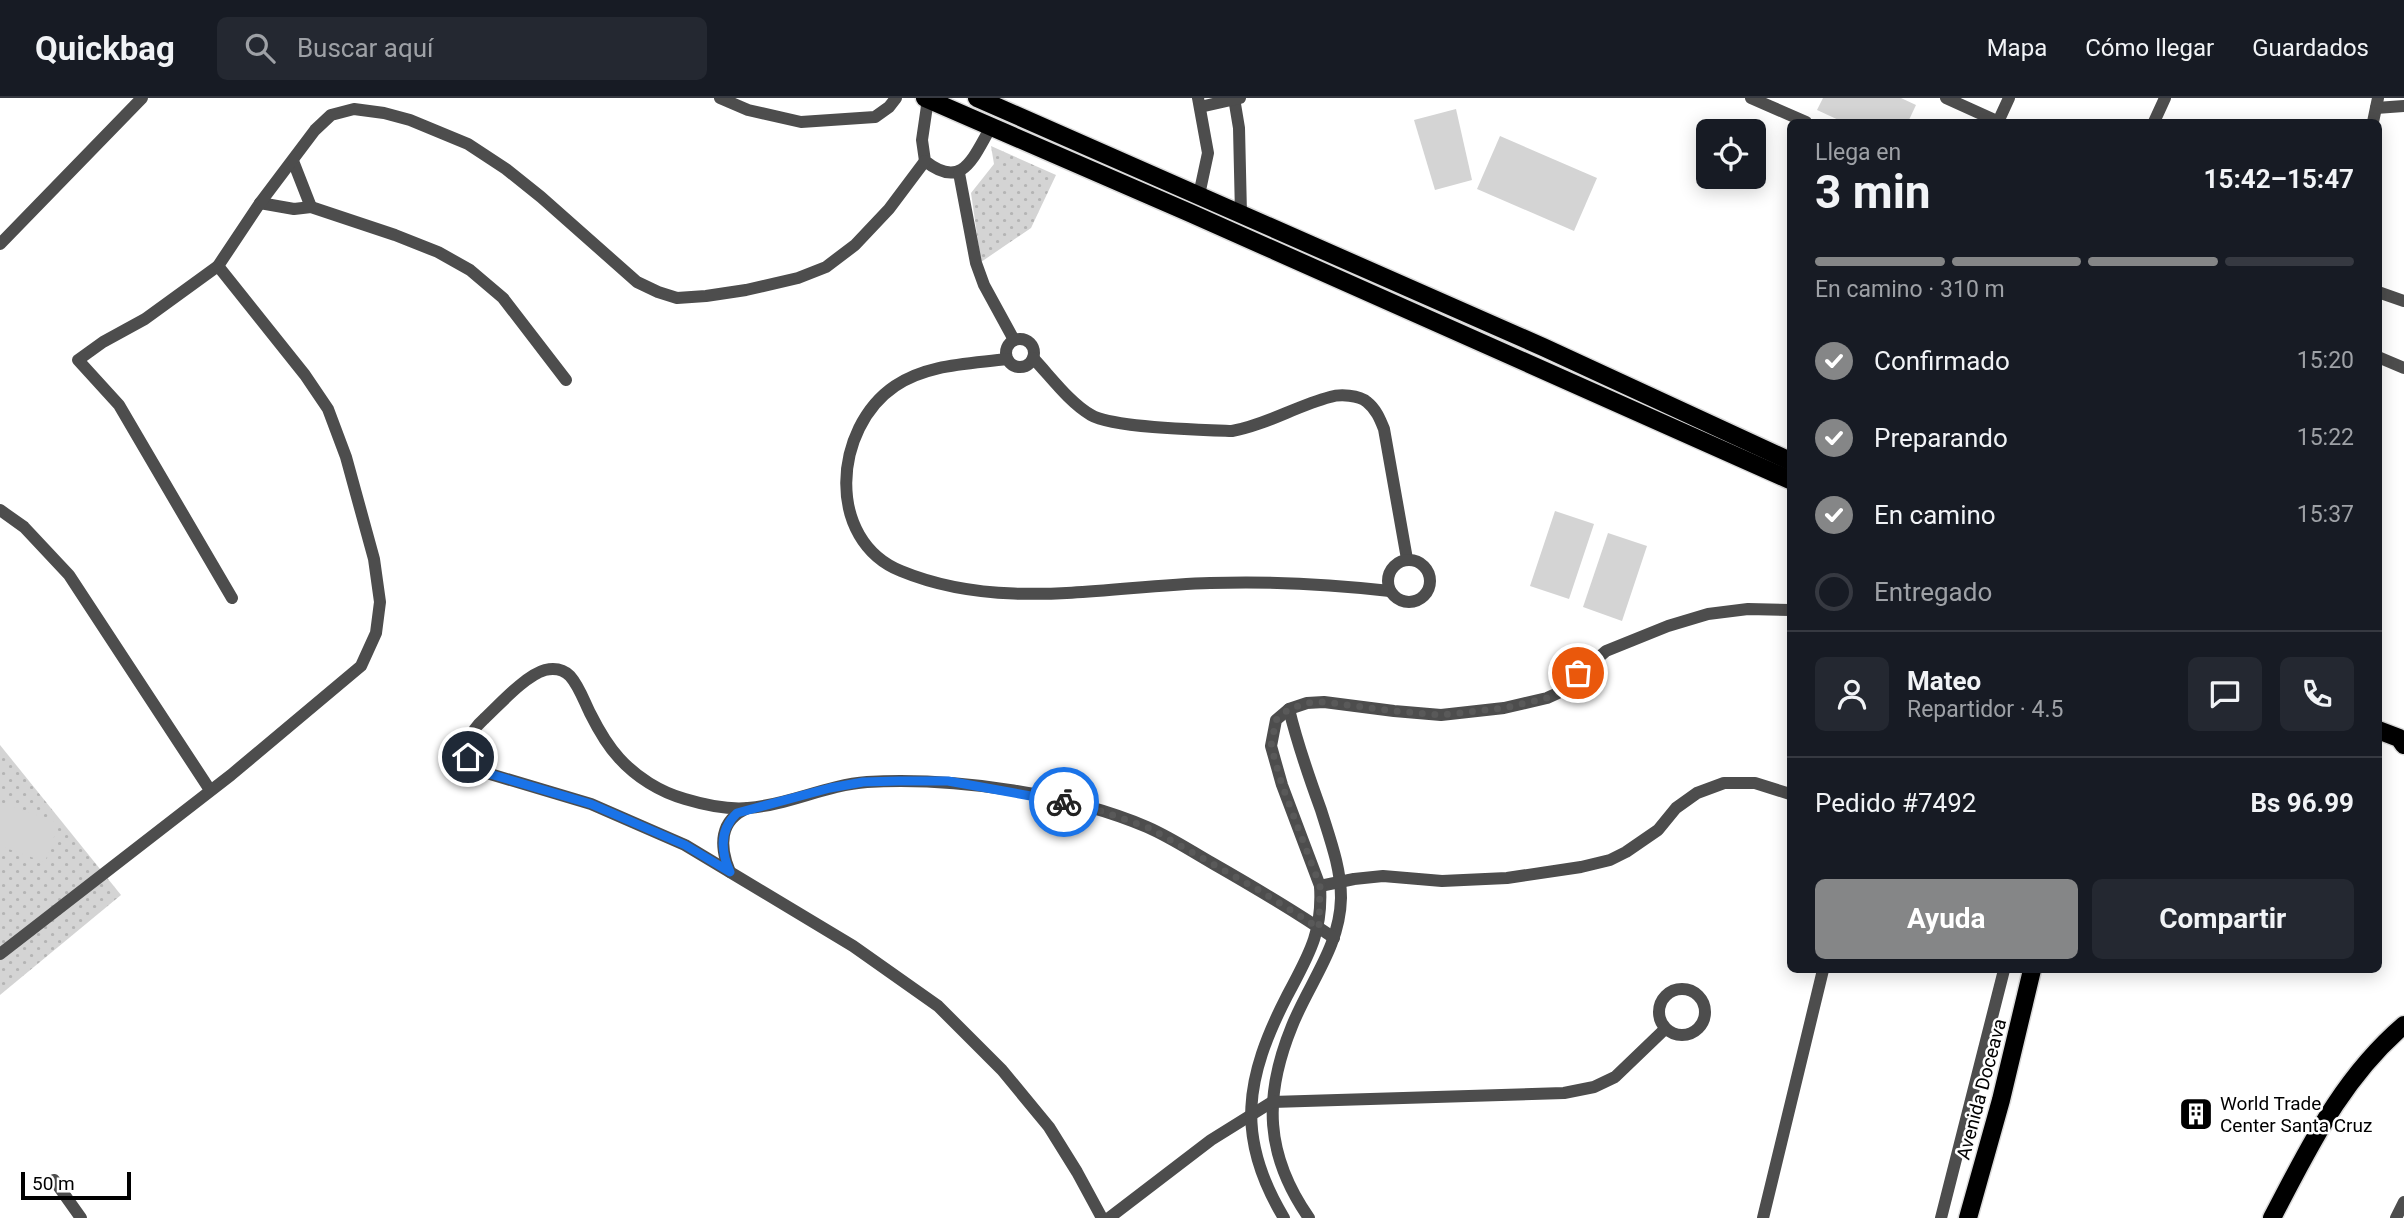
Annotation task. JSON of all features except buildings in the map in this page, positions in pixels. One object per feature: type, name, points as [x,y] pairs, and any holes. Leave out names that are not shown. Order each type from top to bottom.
[{"type":"main road","points":[[977,98],[1543,347],[1787,460]]},
{"type":"main road","points":[[927,99],[1787,479]]},
{"type":"main road","points":[[1190,213],[1199,195]]},
{"type":"main road","points":[[2382,732],[2402,741]]},
{"type":"main road","name":"Avenida Doceava","points":[[1968,1218],[2001,1100],[2031,973]]},
{"type":"main road","points":[[2272,1218],[2330,1109],[2361,1067],[2404,1025]]},
{"type":"street","points":[[0,244],[142,98]]},
{"type":"street","points":[[720,98],[748,110],[801,122],[875,117],[897,98]]},
{"type":"street","points":[[1751,98],[1799,119]]},
{"type":"street","points":[[1946,98],[1992,119]]},
{"type":"street","points":[[2000,119],[2009,98]]},
{"type":"street","points":[[2155,119],[2165,98]]},
{"type":"street","points":[[232,597],[119,405],[78,360],[103,342],[145,319],[218,266],[260,203],[315,130],[331,115],[354,109],[384,113],[441,131],[468,144],[506,169],[638,282],[677,298],[746,290],[798,278],[826,267],[855,245],[889,209],[925,161],[922,140],[927,99]]},
{"type":"street","points":[[1199,195],[1209,153],[1199,102],[1236,99],[1241,214]]},
{"type":"street","points":[[2377,103],[2404,106]]},
{"type":"street","points":[[925,161],[948,174],[959,173],[972,160],[991,127]]},
{"type":"street","points":[[293,160],[311,207]]},
{"type":"street","points":[[959,173],[976,263],[984,285],[1014,340]]},
{"type":"street","points":[[260,203],[294,209],[311,207],[395,234],[438,252],[470,270],[503,298],[566,380]]},
{"type":"street","points":[[0,954],[171,823],[361,666],[376,633],[380,602],[374,559],[359,501],[328,409],[305,375],[218,266]]},
{"type":"street","points":[[2382,293],[2404,301]]},
{"type":"street","points":[[1014,340],[1025,340],[1033,347],[1033,358],[1026,366],[1020,367],[1007,359],[1006,348],[1014,340]]},
{"type":"street","points":[[1033,358],[1072,400],[1093,416],[1113,422],[1232,431],[1251,428],[1332,396],[1350,396],[1365,400],[1376,411],[1384,429],[1407,559]]},
{"type":"street","points":[[2382,358],[2404,368]]},
{"type":"street","points":[[1007,359],[944,367],[917,375],[894,387],[873,407],[855,435],[846,465],[846,486],[855,528],[881,560],[900,571],[941,583],[997,594],[1060,595],[1208,583],[1283,582],[1390,591]]},
{"type":"street","points":[[0,510],[24,527],[69,575],[210,790]]},
{"type":"street","points":[[1407,559],[1426,568],[1430,581],[1420,599],[1406,602],[1390,591],[1387,584],[1394,565],[1407,559]]},
{"type":"street","points":[[1284,1218],[1268,1190],[1256,1156],[1250,1115],[1252,1091],[1270,1030],[1319,928],[1320,886],[1282,785],[1271,746],[1276,720],[1289,709],[1307,703],[1324,702],[1441,715],[1504,708],[1558,693],[1606,651],[1668,626],[1708,614],[1748,608],[1787,610]]},
{"type":"street","points":[[748,808],[719,807],[694,802],[654,786],[620,760],[605,741],[570,676],[556,669],[533,675],[478,724],[470,736],[468,757],[472,766],[480,771],[591,804],[685,845],[853,946],[938,1006],[1002,1070],[1049,1127],[1102,1218]]},
{"type":"street","points":[[1289,709],[1295,735],[1336,857],[1340,882],[1340,909],[1334,939],[1292,1026],[1272,1102],[1275,1147],[1286,1178],[1310,1218]]},
{"type":"street","points":[[730,872],[723,853],[726,829],[737,813],[748,808],[863,782],[948,781],[1032,795],[1101,811],[1149,828],[1245,882],[1334,939]]},
{"type":"street","points":[[1320,886],[1382,876],[1442,881],[1507,878],[1581,867],[1610,860],[1632,848],[1658,830],[1676,808],[1697,793],[1715,786],[1724,783],[1755,783],[1787,793]]},
{"type":"street","points":[[1763,1218],[1822,973]]},
{"type":"street","points":[[1941,1218],[2003,973]]},
{"type":"street","points":[[1109,1218],[1210,1140],[1272,1102],[1564,1093],[1594,1087],[1615,1077],[1665,1029]]},
{"type":"street","points":[[54,1180],[81,1218]]},
{"type":"street","points":[[2396,1218],[2404,1202]]},
{"type":"shaded area","points":[[1823,98],[1901,98],[1916,105],[1909,119],[1836,119],[1817,110]]},
{"type":"shaded area","points":[[1456,109],[1472,180],[1435,190],[1414,120]]},
{"type":"shaded area","points":[[1500,136],[1597,178],[1574,231],[1477,189]]},
{"type":"shaded area","points":[[991,146],[1056,175],[1031,228],[981,262],[971,193],[994,164]]},
{"type":"shaded area","points":[[1555,511],[1594,524],[1569,599],[1530,586]]},
{"type":"shaded area","points":[[1608,533],[1647,546],[1622,621],[1583,607]]},
{"type":"shaded area","points":[[0,745],[121,895],[0,995]]},
{"type":"shaded area","points":[[0,802],[59,823],[45,862],[0,846]]},
{"type":"way so far","points":[[1064,802],[1101,811],[1149,828],[1257,889],[1319,928],[1320,886],[1282,785],[1271,746],[1276,720],[1289,709],[1307,703],[1324,702],[1441,715],[1504,708],[1558,693],[1578,673]]},
{"type":"place","name":"World Trade Center Santa Cruz","points":[[2196,1114]]},
{"type":"route","points":[[468,757],[472,766],[480,771],[591,804],[685,845],[730,872],[723,853],[723,841],[731,818],[748,808],[830,788],[863,782],[948,781],[1064,802]]}]
